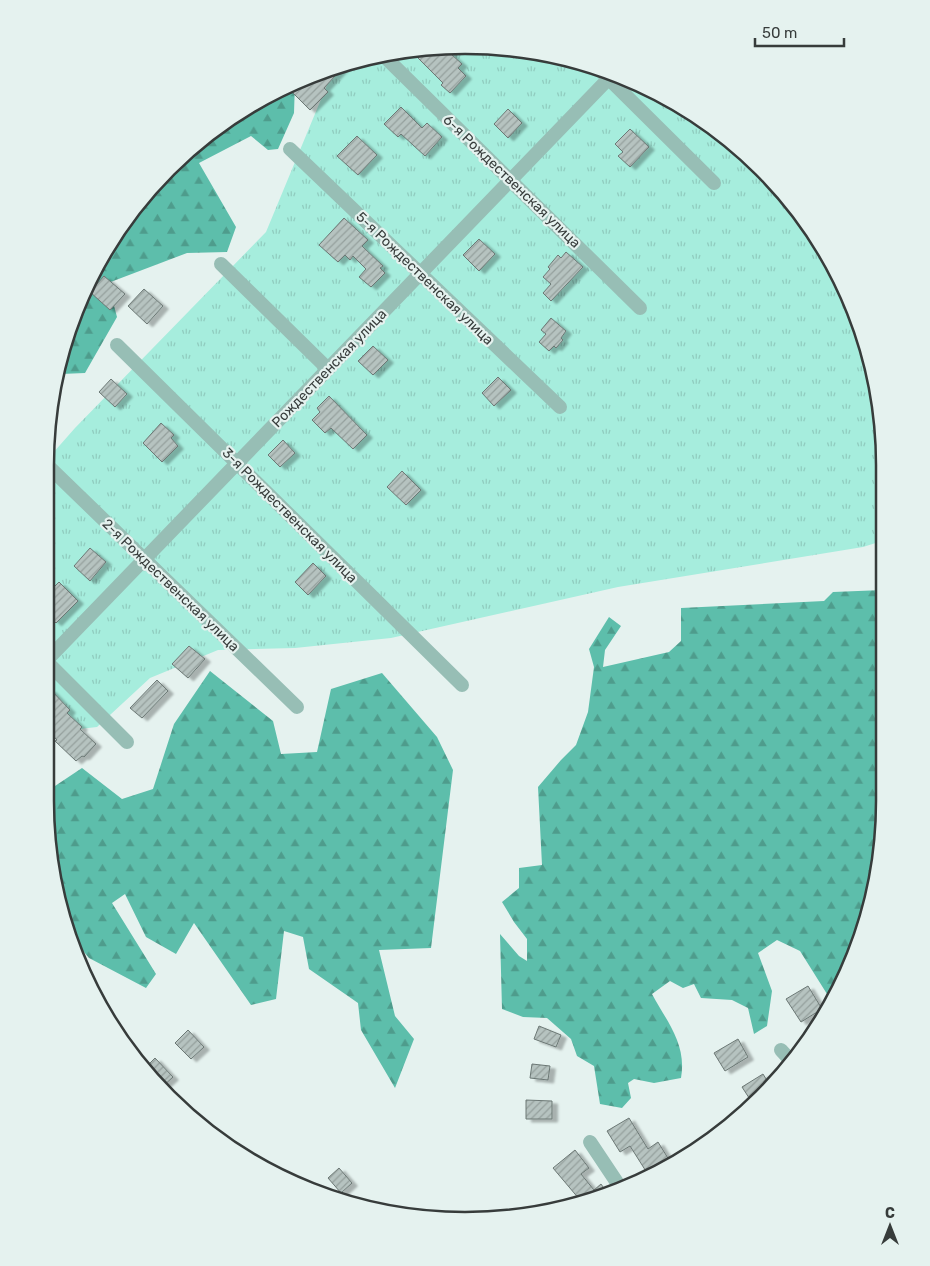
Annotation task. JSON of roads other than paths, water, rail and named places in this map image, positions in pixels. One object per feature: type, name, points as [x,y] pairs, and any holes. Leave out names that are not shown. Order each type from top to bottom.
[{"type":"street","name":"6-я Рождественская улица","points":[[389,61],[640,308]]},
{"type":"street","name":"Рождественская улица","points":[[54,652],[607,80]]},
{"type":"street","points":[[618,84],[714,183]]},
{"type":"street","name":"5-я Рождественская улица","points":[[290,149],[560,407]]},
{"type":"street","points":[[221,264],[328,369]]},
{"type":"street","name":"3-я Рождественская улица","points":[[117,345],[462,685]]},
{"type":"street","name":"2-я Рождественская улица","points":[[54,472],[297,706]]},
{"type":"street","points":[[54,670],[127,742]]},
{"type":"street","points":[[781,1050],[787,1056]]},
{"type":"street","points":[[590,1142],[617,1183]]}]
